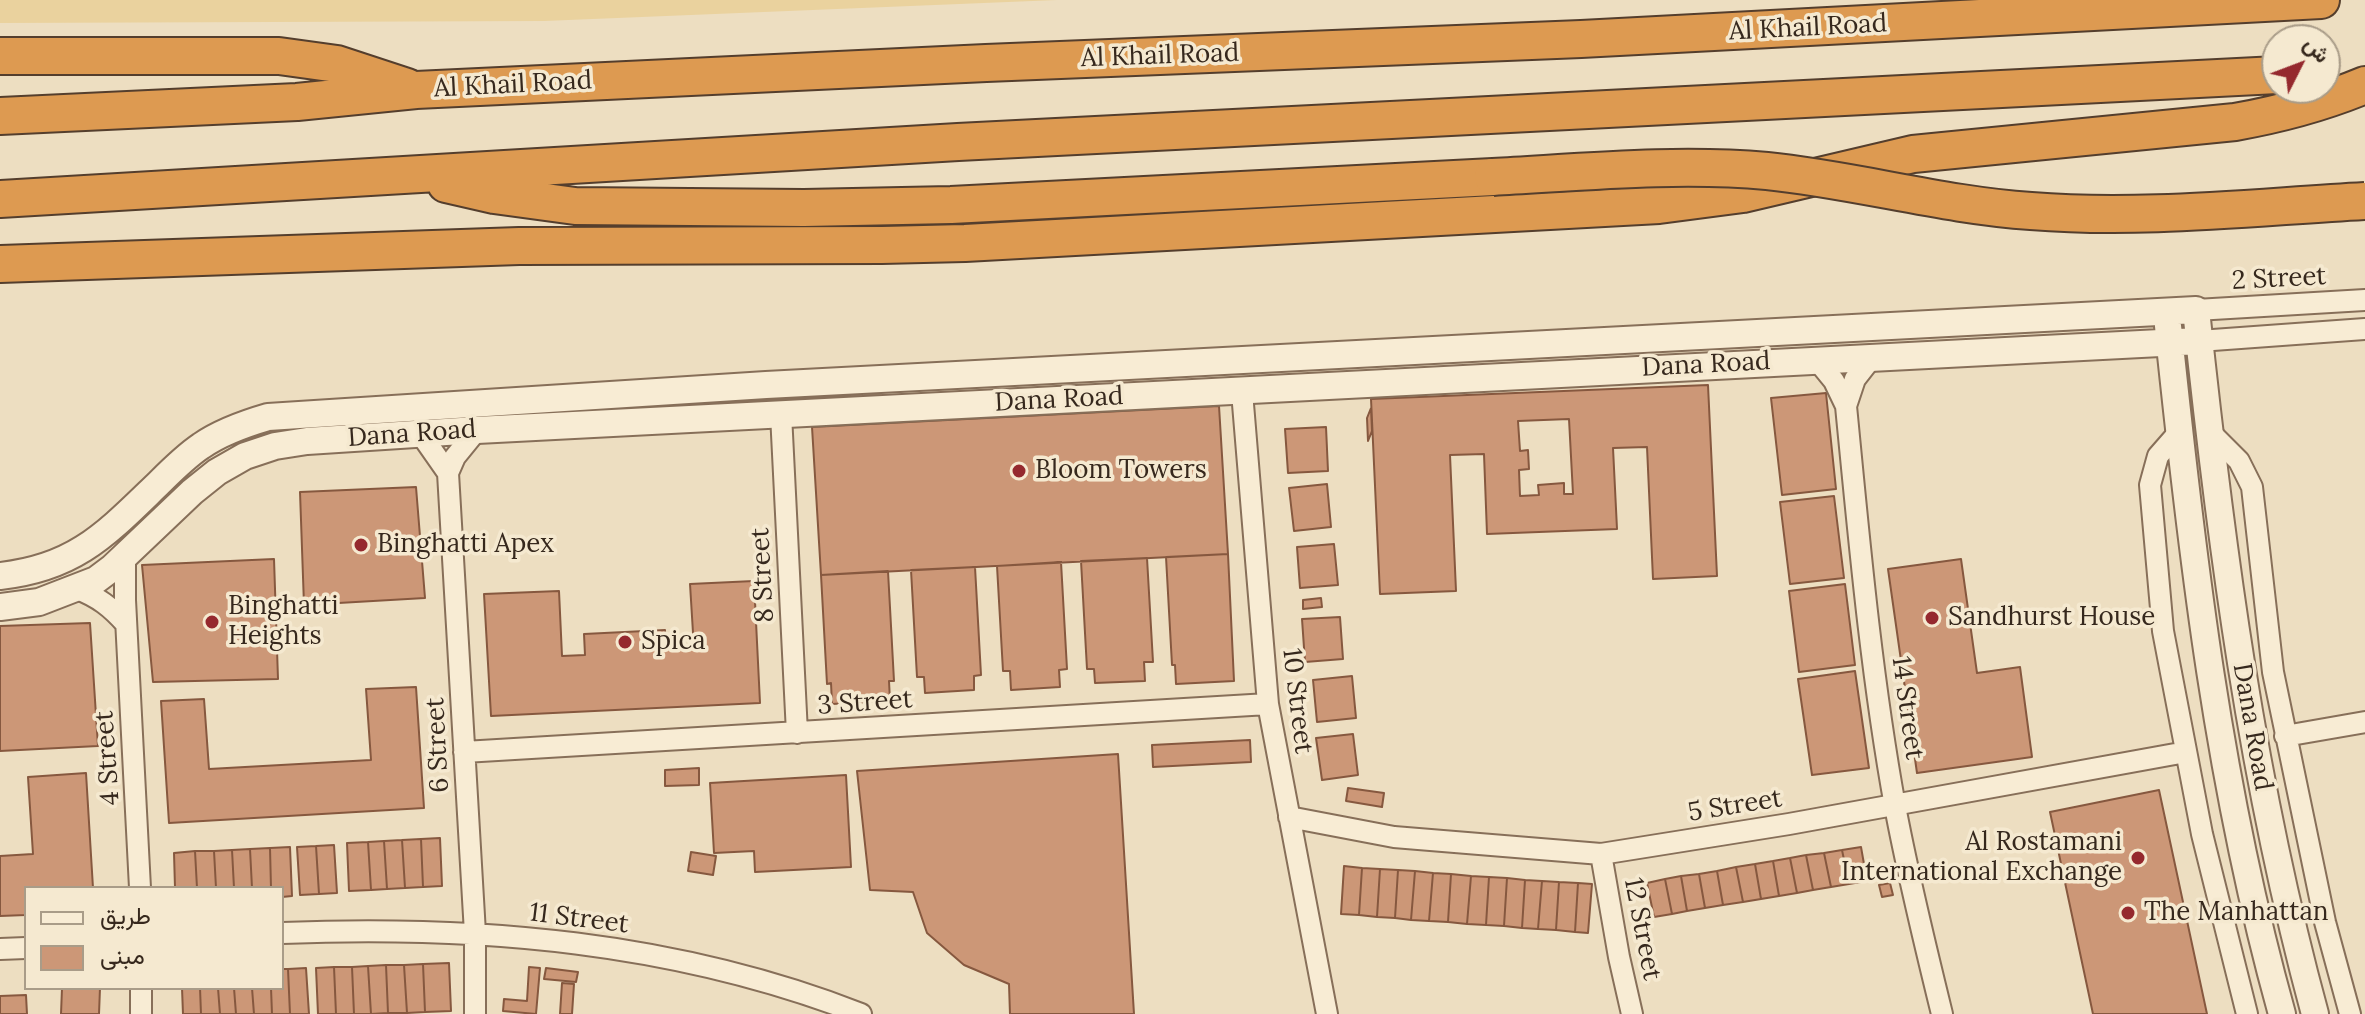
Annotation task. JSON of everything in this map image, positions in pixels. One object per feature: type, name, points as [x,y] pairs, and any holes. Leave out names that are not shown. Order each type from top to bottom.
[{"type":"highway","name":"Al Khail Road","points":[[0,116],[297,102],[416,90],[1581,39],[2097,7],[2321,0]]},
{"type":"highway","points":[[0,56],[279,56],[337,64],[416,90]]},
{"type":"highway","points":[[2341,72],[2365,71]]},
{"type":"highway","points":[[0,199],[958,142],[2261,76]]},
{"type":"highway","points":[[0,264],[519,246],[951,243],[1659,205],[1743,194],[1928,152],[2235,122],[2323,101],[2365,85]]},
{"type":"highway","points":[[414,175],[535,202],[617,207],[951,205],[1666,168],[1763,171],[1848,182],[1988,208],[2075,214],[2365,201]]},
{"type":"street","name":"2 Street","points":[[2196,310],[2365,300]]},
{"type":"street","name":"Dana Road","points":[[0,576],[24,574],[55,565],[83,551],[199,447],[232,428],[268,417],[305,412],[2196,310],[2227,573],[2254,746],[2282,886],[2315,1014]]},
{"type":"street","name":"Dana Road","points":[[2166,311],[2207,660],[2220,740],[2252,899],[2282,1014]]},
{"type":"street","points":[[2199,341],[2365,329]]},
{"type":"street","name":"Dana Road","points":[[0,607],[39,602],[96,580],[208,479],[245,456],[275,446],[307,441],[2199,341]]},
{"type":"street","name":"14 Street","points":[[1846,406],[1855,379],[1873,356]]},
{"type":"street","name":"14 Street","points":[[1816,359],[1834,381],[1846,406],[1870,637],[1895,804],[1914,901],[1942,1014]]},
{"type":"street","points":[[1246,361],[1268,367],[1269,381],[1245,391],[1222,383],[1221,376],[1228,364],[1246,361]]},
{"type":"street","points":[[778,385],[794,388],[798,405],[779,414],[757,407],[755,400],[760,388],[778,385]]},
{"type":"street","name":"10 Street","points":[[1245,391],[1268,704],[1327,1014]]},
{"type":"street","name":"8 Street","points":[[779,414],[797,733]]},
{"type":"street","points":[[448,473],[455,457],[477,430]]},
{"type":"street","points":[[2209,431],[2239,461],[2252,487],[2273,672],[2325,922],[2350,1014]]},
{"type":"street","points":[[2179,432],[2158,456],[2150,485],[2163,631],[2220,914],[2247,1014]]},
{"type":"street","points":[[420,433],[448,473]]},
{"type":"street","name":"6 Street","points":[[448,473],[475,933],[475,1014]]},
{"type":"street","name":"4 Street","points":[[125,553],[140,886]]},
{"type":"street","points":[[77,589],[96,596],[113,608],[126,624]]},
{"type":"street","name":"3 Street","points":[[464,752],[1268,704]]},
{"type":"street","points":[[2285,736],[2365,722]]},
{"type":"street","name":"5 Street","points":[[1289,817],[1394,837],[1601,854],[1789,824],[2186,752]]},
{"type":"street","name":"12 Street","points":[[1601,854],[1632,1014]]},
{"type":"street","name":"11 Street","points":[[284,933],[475,933],[569,941],[680,961],[784,987],[861,1014]]},
{"type":"street","points":[[0,949],[24,948]]},
{"type":"street","points":[[141,990],[141,1014]]},
{"type":"sand","points":[[0,0],[1057,0],[544,21],[0,23]]},
{"type":"building","points":[[1708,385],[1717,576],[1653,579],[1647,447],[1613,448],[1617,529],[1487,534],[1484,454],[1450,455],[1456,591],[1380,594],[1371,399]],"holes":[[[1569,419],[1573,494],[1564,494],[1564,483],[1538,485],[1539,495],[1520,496],[1519,470],[1529,469],[1528,450],[1520,451],[1518,421]]]},
{"type":"building","points":[[1826,393],[1836,489],[1782,495],[1771,398]]},
{"type":"building","name":"Bloom Towers","points":[[1219,406],[1228,554],[821,575],[812,427]]},
{"type":"building","points":[[1371,408],[1372,431],[1368,441],[1367,418]]},
{"type":"building","points":[[1326,427],[1328,471],[1288,473],[1285,429]]},
{"type":"building","points":[[1327,484],[1331,527],[1294,531],[1289,488]]},
{"type":"building","name":"Binghatti Apex","points":[[416,487],[425,598],[304,605],[300,492]]},
{"type":"building","points":[[1834,496],[1844,578],[1790,584],[1780,502]]},
{"type":"building","points":[[1334,544],[1338,585],[1300,588],[1297,547]]},
{"type":"building","points":[[1228,554],[1234,681],[1176,684],[1175,665],[1172,665],[1166,557]]},
{"type":"building","points":[[1147,558],[1153,662],[1144,662],[1145,681],[1095,683],[1094,669],[1087,669],[1081,561]]},
{"type":"building","name":"Binghatti Heights","points":[[274,559],[278,679],[153,682],[142,565]]},
{"type":"building","name":"Sandhurst House","points":[[1961,559],[1977,673],[2020,667],[2032,757],[1917,773],[1888,569]]},
{"type":"building","points":[[1061,562],[1067,669],[1059,670],[1060,687],[1011,690],[1010,671],[1003,671],[997,566]]},
{"type":"building","points":[[975,567],[981,675],[974,676],[974,690],[925,693],[924,677],[917,677],[911,570]]},
{"type":"building","points":[[888,571],[894,681],[889,681],[890,701],[832,704],[831,683],[827,684],[821,575]]},
{"type":"building","name":"Spica","points":[[754,581],[760,703],[491,716],[484,594],[559,591],[562,656],[585,655],[584,634],[665,630],[666,650],[694,649],[690,584]]},
{"type":"building","points":[[1845,584],[1855,665],[1799,672],[1789,591]]},
{"type":"building","points":[[1321,598],[1322,607],[1303,609],[1303,600]]},
{"type":"building","points":[[1340,617],[1343,659],[1305,662],[1302,619]]},
{"type":"building","points":[[90,623],[98,746],[0,751],[0,626]]},
{"type":"building","points":[[1855,671],[1869,768],[1812,775],[1798,679]]},
{"type":"building","points":[[1352,676],[1356,718],[1317,722],[1313,680]]},
{"type":"building","points":[[416,687],[424,808],[169,823],[161,701],[204,699],[209,769],[371,760],[366,689]]},
{"type":"building","points":[[1353,734],[1358,775],[1322,780],[1316,738]]},
{"type":"building","points":[[1250,740],[1251,762],[1153,767],[1152,745]]},
{"type":"building","points":[[1118,754],[1134,1014],[1010,1014],[1009,984],[964,965],[927,933],[913,892],[870,890],[857,771]]},
{"type":"building","points":[[699,768],[699,785],[665,786],[665,770]]},
{"type":"building","points":[[86,773],[93,886],[24,886],[24,915],[0,916],[0,856],[33,854],[28,777]]},
{"type":"building","points":[[846,775],[851,867],[755,872],[754,851],[714,853],[710,783]]},
{"type":"building","points":[[1348,788],[1384,793],[1382,807],[1346,801]]},
{"type":"building","name":"The Manhattan","points":[[2159,790],[2207,1014],[2093,1014],[2050,812]]},
{"type":"building","points":[[440,838],[442,886],[423,887],[421,839]]},
{"type":"building","points":[[421,839],[423,887],[405,888],[402,840]]},
{"type":"building","points":[[402,840],[405,888],[387,889],[384,841]]},
{"type":"building","points":[[384,841],[387,889],[371,890],[368,842]]},
{"type":"building","points":[[368,842],[371,890],[349,891],[347,843]]},
{"type":"building","points":[[334,845],[337,893],[319,894],[316,846]]},
{"type":"building","points":[[316,846],[319,894],[300,895],[297,847]]},
{"type":"building","points":[[290,847],[292,896],[284,897],[284,886],[271,886],[270,848]]},
{"type":"building","points":[[1861,847],[1867,881],[1849,884],[1842,850]]},
{"type":"building","points":[[270,848],[271,886],[252,886],[250,849]]},
{"type":"building","points":[[250,849],[252,886],[234,886],[232,850]]},
{"type":"building","points":[[232,850],[234,886],[216,886],[214,851]]},
{"type":"building","points":[[1842,850],[1849,884],[1831,887],[1824,853]]},
{"type":"building","points":[[195,851],[197,886],[175,886],[174,853]]},
{"type":"building","points":[[195,851],[214,851],[216,886],[197,886]]},
{"type":"building","points":[[691,852],[716,856],[713,875],[688,871]]},
{"type":"building","points":[[1824,853],[1831,887],[1813,890],[1806,855]]},
{"type":"building","points":[[1806,855],[1813,890],[1797,893],[1790,858]]},
{"type":"building","points":[[1790,858],[1797,893],[1779,896],[1773,861]]},
{"type":"building","points":[[1773,861],[1779,896],[1761,899],[1755,864]]},
{"type":"building","points":[[1755,864],[1761,899],[1743,902],[1736,867]]},
{"type":"building","points":[[1344,866],[1362,868],[1359,915],[1341,914]]},
{"type":"building","points":[[1736,867],[1743,902],[1723,905],[1717,871]]},
{"type":"building","points":[[1362,868],[1380,869],[1377,917],[1359,915]]},
{"type":"building","points":[[1380,869],[1398,870],[1395,918],[1377,917]]},
{"type":"building","points":[[1398,870],[1415,871],[1411,920],[1395,918]]},
{"type":"building","points":[[1415,871],[1433,873],[1429,921],[1411,920]]},
{"type":"building","points":[[1717,871],[1723,905],[1705,908],[1699,874]]},
{"type":"building","points":[[1433,873],[1451,874],[1448,922],[1429,921]]},
{"type":"building","points":[[1451,874],[1471,876],[1467,924],[1448,922]]},
{"type":"building","points":[[1699,874],[1705,908],[1687,911],[1681,876]]},
{"type":"building","points":[[1471,876],[1489,877],[1486,925],[1467,924]]},
{"type":"building","points":[[1681,876],[1687,911],[1672,914],[1665,879]]},
{"type":"building","points":[[1489,877],[1507,878],[1504,926],[1486,925]]},
{"type":"building","points":[[1507,878],[1525,880],[1522,928],[1504,926]]},
{"type":"building","points":[[1665,879],[1672,914],[1654,917],[1647,883]]},
{"type":"building","points":[[1525,880],[1542,881],[1538,929],[1522,928]]},
{"type":"building","points":[[1542,881],[1559,882],[1556,930],[1538,929]]},
{"type":"building","points":[[1559,882],[1578,883],[1575,932],[1556,930]]},
{"type":"building","points":[[1578,883],[1592,884],[1588,933],[1575,932]]},
{"type":"building","points":[[1890,883],[1893,895],[1882,897],[1879,885]]},
{"type":"building","points":[[449,963],[451,1011],[425,1012],[423,964]]},
{"type":"building","points":[[423,964],[425,1012],[407,1013],[404,965]]},
{"type":"building","points":[[386,965],[388,1013],[371,1014],[368,966]]},
{"type":"building","points":[[386,965],[404,965],[407,1013],[388,1013]]},
{"type":"building","points":[[368,966],[371,1014],[354,1014],[352,967]]},
{"type":"building","points":[[334,967],[336,1014],[318,1014],[316,968]]},
{"type":"building","points":[[334,967],[352,967],[354,1014],[336,1014]]},
{"type":"building","points":[[529,967],[540,968],[536,1014],[503,1011],[504,999],[527,1001]]},
{"type":"building","points":[[306,968],[309,1014],[290,1014],[288,969]]},
{"type":"building","points":[[546,968],[578,972],[576,982],[544,979]]},
{"type":"building","points":[[284,969],[288,969],[290,1014],[272,1014],[271,990],[284,990]]},
{"type":"building","points":[[562,983],[574,984],[572,1014],[560,1014]]},
{"type":"building","points":[[62,990],[100,990],[99,1014],[61,1014]]},
{"type":"building","points":[[182,990],[200,990],[201,1014],[183,1014]]},
{"type":"building","points":[[200,990],[218,990],[220,1014],[201,1014]]},
{"type":"building","points":[[218,990],[234,990],[236,1014],[220,1014]]},
{"type":"building","points":[[234,990],[252,990],[254,1014],[236,1014]]},
{"type":"building","points":[[252,990],[271,990],[272,1014],[254,1014]]},
{"type":"building","points":[[26,995],[27,1014],[0,1014],[0,996]]},
{"type":"place","name":"Bloom Towers","points":[[1019,471]]},
{"type":"place","name":"Binghatti Apex","points":[[361,545]]},
{"type":"place","name":"Sandhurst House","points":[[1932,618]]},
{"type":"place","name":"Binghatti Heights","points":[[212,622]]},
{"type":"place","name":"Spica","points":[[625,642]]},
{"type":"place","name":"Al Rostamani International Exchange","points":[[2138,858]]},
{"type":"place","name":"The Manhattan","points":[[2128,913]]}]
